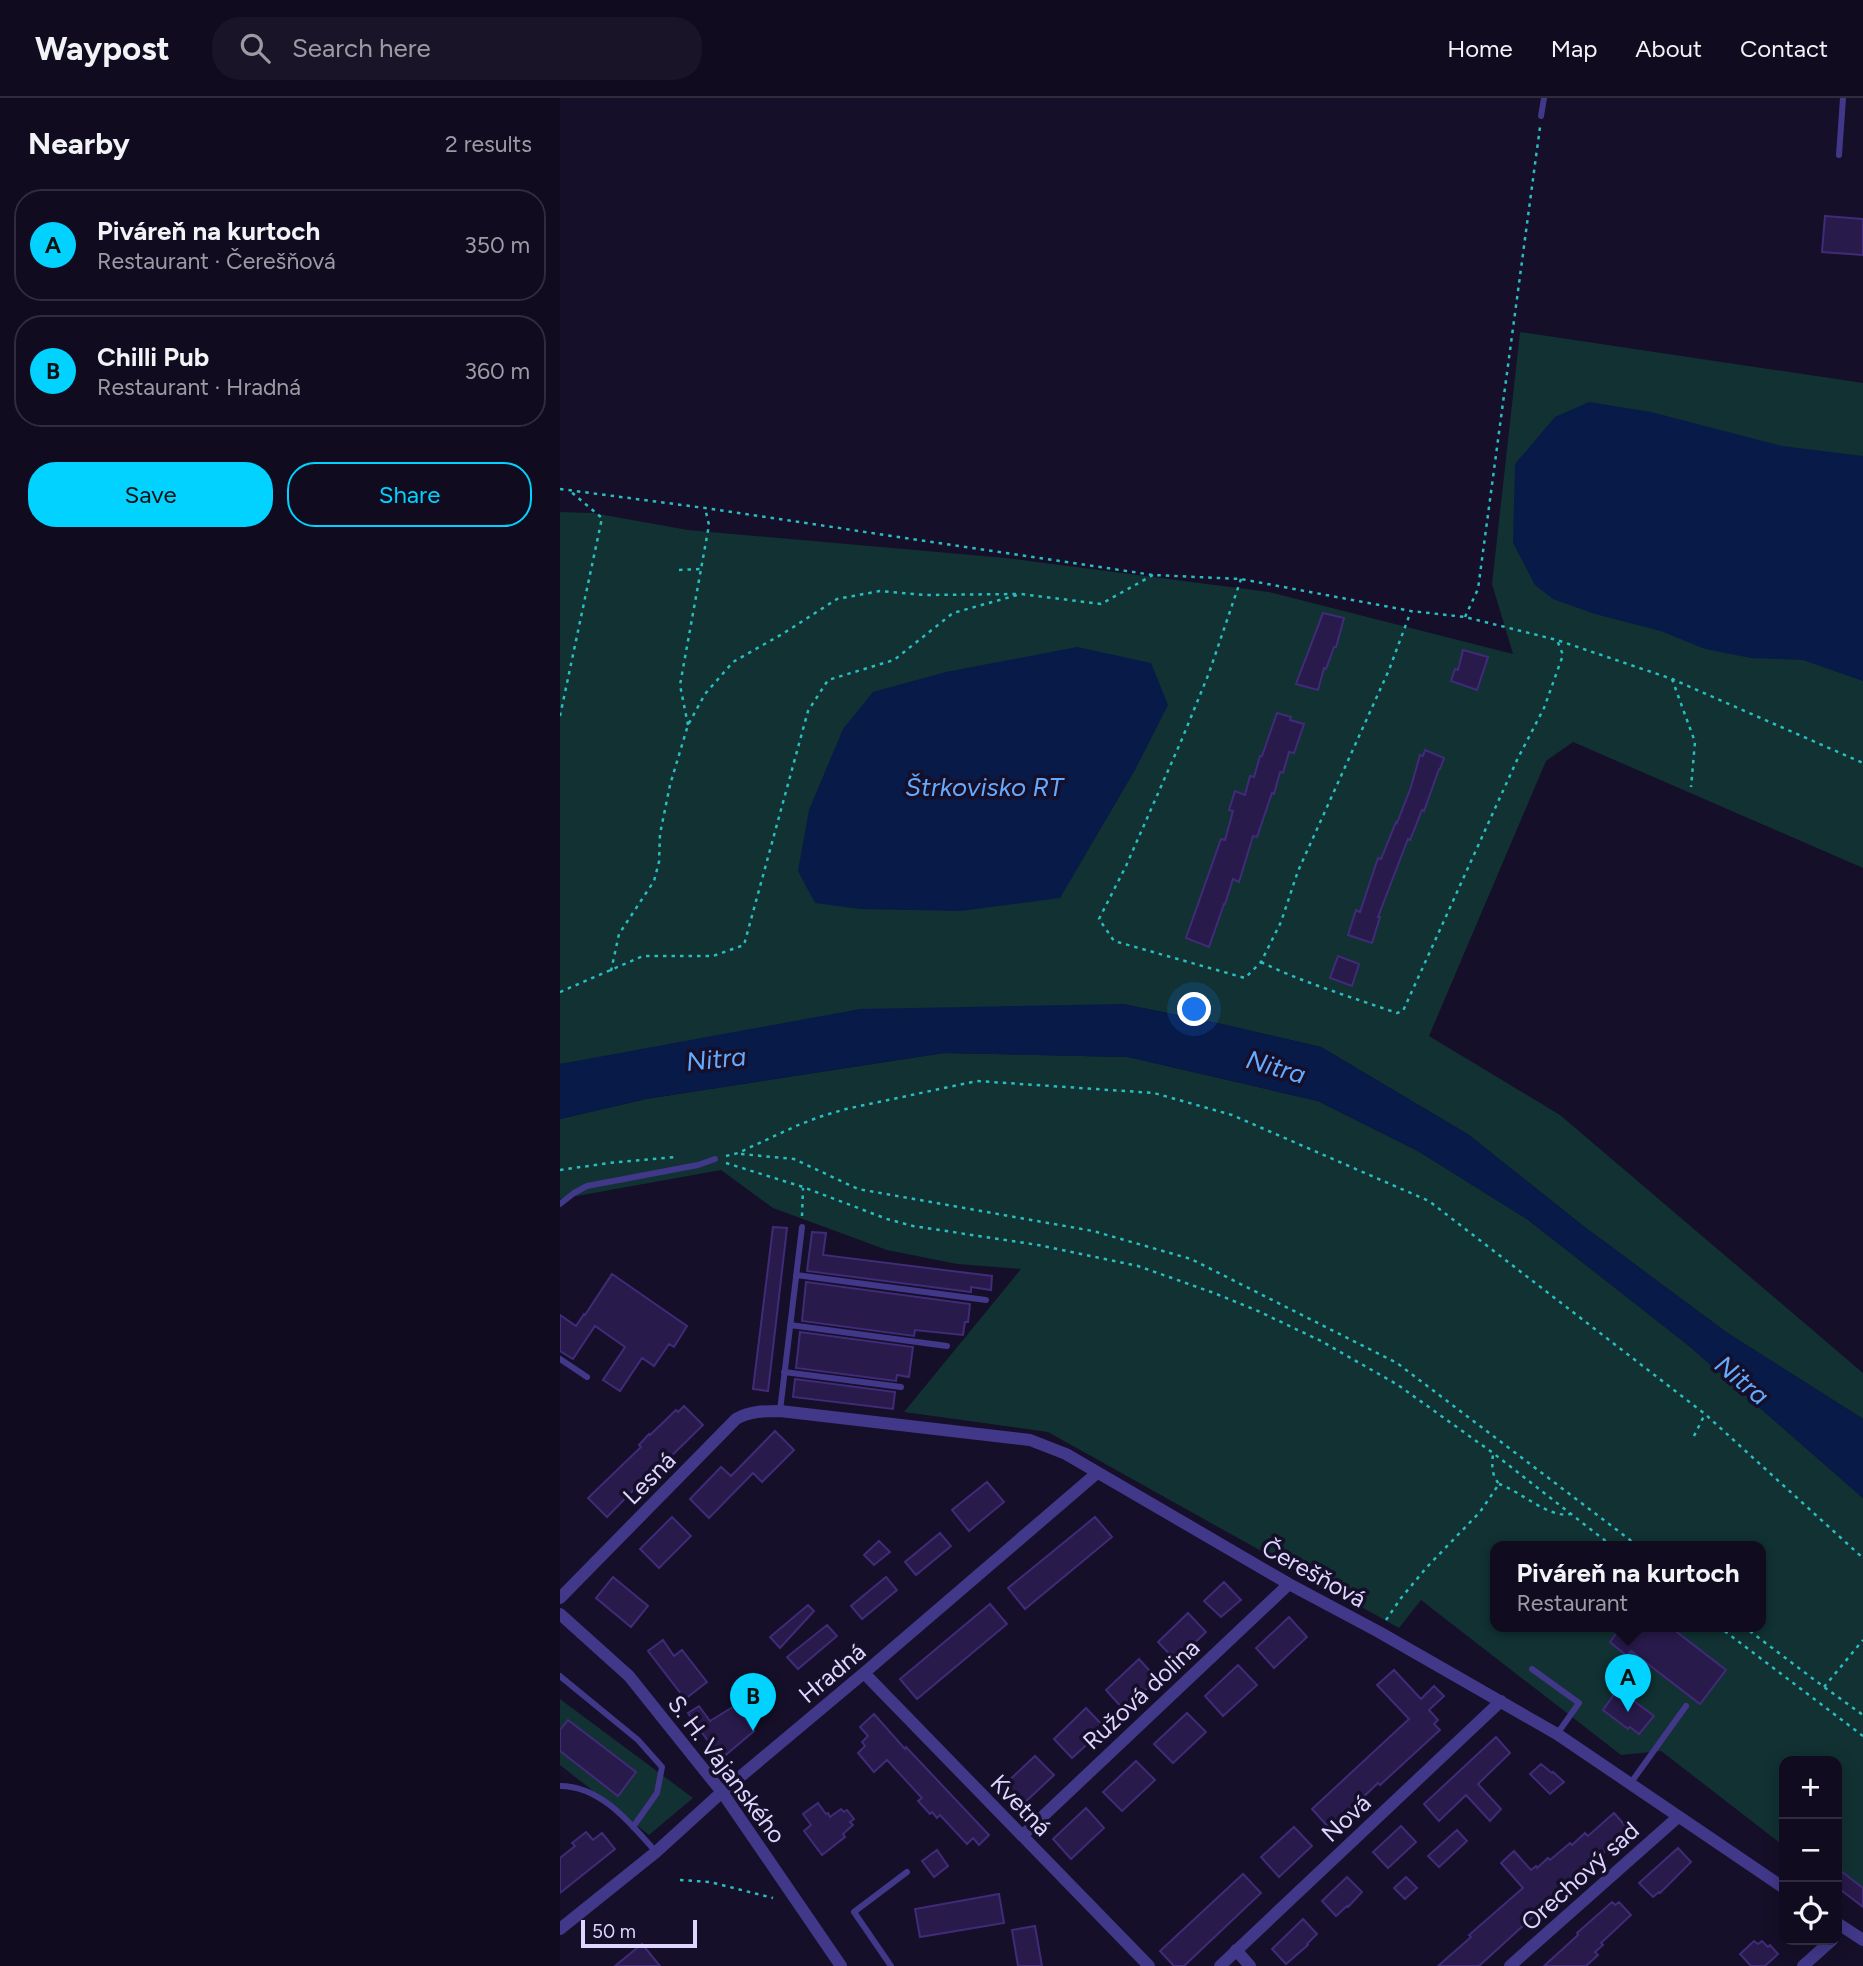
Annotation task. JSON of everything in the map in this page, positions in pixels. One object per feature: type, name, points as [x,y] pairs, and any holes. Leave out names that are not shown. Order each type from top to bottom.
[{"type":"street","name":"Lesná","points":[[560,1598],[736,1419],[758,1411],[780,1411]]},
{"type":"street","name":"Čerešňová","points":[[780,1411],[1030,1440],[1066,1454],[1289,1584],[1557,1734],[1779,1885]]},
{"type":"street","name":"Hradná","points":[[560,1929],[656,1852],[722,1792],[1097,1474]]},
{"type":"street","name":"Ružová dolina","points":[[1022,1836],[1289,1584]]},
{"type":"street","name":"S. H. Vajanského","points":[[560,1614],[629,1676],[722,1792],[841,1966]]},
{"type":"street","name":"Kvetná","points":[[864,1673],[1149,1966]]},
{"type":"street","name":"Nová","points":[[1220,1966],[1501,1701]]},
{"type":"street","name":"Orechový sad","points":[[1510,1966],[1678,1817]]},
{"type":"street","points":[[1842,1930],[1863,1940]]},
{"type":"street","points":[[1803,1966],[1826,1945]]},
{"type":"street","points":[[1236,1950],[1250,1966]]},
{"type":"lane","points":[[1541,116],[1544,98]]},
{"type":"lane","points":[[1839,155],[1843,98]]},
{"type":"lane","points":[[560,1204],[587,1186],[698,1165],[715,1159]]},
{"type":"lane","points":[[780,1411],[802,1227]]},
{"type":"lane","points":[[796,1275],[986,1300]]},
{"type":"lane","points":[[790,1325],[947,1346]]},
{"type":"lane","points":[[560,1359],[587,1377]]},
{"type":"lane","points":[[784,1372],[901,1387]]},
{"type":"lane","points":[[1532,1668],[1579,1703],[1557,1734]]},
{"type":"lane","points":[[560,1676],[638,1740],[662,1767],[657,1794],[633,1827]]},
{"type":"lane","points":[[1630,1784],[1686,1706]]},
{"type":"lane","points":[[560,1786],[572,1786],[599,1797],[656,1852]]},
{"type":"lane","points":[[891,1966],[854,1912],[907,1872]]},
{"type":"path","points":[[1465,617],[1478,589],[1541,116]]},
{"type":"path","points":[[560,489],[1153,575],[1241,579],[1411,611],[1465,617],[1557,640],[1672,679],[1863,763]]},
{"type":"path","points":[[560,716],[602,517],[567,489]]},
{"type":"path","points":[[688,725],[680,685],[709,525],[705,508]]},
{"type":"path","points":[[679,570],[701,569]]},
{"type":"path","points":[[611,971],[620,934],[654,881],[665,809],[688,725],[705,694],[733,662],[837,599],[880,591],[925,595],[1021,594],[1101,604],[1153,575]]},
{"type":"path","points":[[1241,579],[1209,673],[1182,740],[1126,866],[1099,919],[1114,940],[1245,978],[1261,961],[1281,922],[1298,871],[1389,670],[1411,611]]},
{"type":"path","points":[[560,992],[643,956],[713,956],[744,945],[808,711],[828,680],[894,660],[953,613],[1021,594]]},
{"type":"path","points":[[1261,961],[1289,975],[1381,1008],[1397,1013],[1403,1011],[1517,760],[1544,708],[1563,655],[1557,640]]},
{"type":"path","points":[[1672,679],[1695,742],[1691,787]]},
{"type":"path","points":[[715,1159],[738,1153],[819,1117],[977,1081],[1154,1093],[1232,1115],[1429,1201],[1705,1414],[1863,1558]]},
{"type":"path","points":[[738,1153],[794,1159],[858,1189],[1093,1231],[1191,1259],[1397,1363],[1630,1541]]},
{"type":"path","points":[[560,1170],[677,1157]]},
{"type":"path","points":[[715,1159],[913,1226],[1038,1245],[1138,1266],[1214,1293],[1293,1326],[1398,1385],[1493,1453],[1605,1541]]},
{"type":"path","points":[[802,1227],[803,1187]]},
{"type":"path","points":[[1694,1436],[1705,1414]]},
{"type":"path","points":[[1493,1453],[1492,1468],[1499,1484],[1550,1511],[1562,1516],[1570,1514]]},
{"type":"path","points":[[1379,1632],[1401,1598],[1448,1544],[1480,1513],[1499,1484]]},
{"type":"path","points":[[1726,1632],[1863,1736]]},
{"type":"path","points":[[1751,1632],[1863,1715]]},
{"type":"path","points":[[1824,1687],[1863,1640]]},
{"type":"path","points":[[680,1880],[710,1882],[773,1898]]},
{"type":"green space","points":[[1520,332],[1863,383],[1863,868],[1573,742],[1546,761],[1429,1036],[1560,1115],[1863,1373],[1863,1419],[1726,1332],[1582,1225],[1469,1135],[1321,1047],[1123,1004],[560,1064],[560,512],[593,513],[688,530],[1006,558],[1269,592],[1513,654],[1492,584]]},
{"type":"green space","points":[[944,1053],[1128,1057],[1318,1101],[1418,1151],[1527,1219],[1688,1345],[1863,1498],[1863,1907],[1842,1891],[1842,1756],[1779,1756],[1779,1842],[1661,1751],[1621,1755],[1421,1600],[1399,1628],[1048,1432],[904,1412],[1021,1269],[957,1264],[887,1250],[773,1208],[721,1170],[560,1199],[560,1119],[646,1099]]},
{"type":"green space","points":[[560,1699],[693,1798],[649,1835],[560,1765]]},
{"type":"water","points":[[1589,402],[1651,412],[1782,446],[1863,456],[1863,681],[1803,660],[1751,658],[1705,649],[1661,631],[1595,614],[1553,599],[1535,585],[1513,543],[1515,464],[1555,417]]},
{"type":"water","name":"Štrkovisko RT","points":[[1077,647],[1151,663],[1168,705],[1135,770],[1060,898],[960,911],[861,909],[815,903],[798,871],[809,810],[843,729],[873,692],[946,672]]},
{"type":"water","name":"Nitra","points":[[1123,1004],[1321,1047],[1469,1135],[1582,1225],[1726,1332],[1863,1419],[1863,1498],[1688,1345],[1527,1219],[1418,1151],[1318,1101],[1128,1057],[944,1053],[646,1099],[560,1119],[560,1064],[860,1009]]},
{"type":"building","points":[[1825,216],[1863,219],[1863,255],[1822,252]]},
{"type":"building","points":[[1323,613],[1344,618],[1336,647],[1326,669],[1324,668],[1318,690],[1296,684]]},
{"type":"building","points":[[1463,650],[1488,657],[1477,690],[1451,681],[1455,669],[1458,670]]},
{"type":"building","points":[[1277,713],[1304,724],[1294,753],[1289,752],[1283,773],[1280,772],[1257,837],[1253,836],[1239,882],[1233,879],[1209,947],[1186,938],[1221,839],[1225,840],[1235,791],[1245,795],[1250,776],[1254,777]]},
{"type":"building","points":[[1425,750],[1444,758],[1424,811],[1422,810],[1410,840],[1408,839],[1378,917],[1372,943],[1348,935],[1356,910],[1360,912],[1378,858],[1381,859],[1397,823],[1420,755],[1423,756]]},
{"type":"building","points":[[1338,956],[1359,964],[1352,986],[1330,978]]},
{"type":"building","points":[[773,1227],[787,1228],[768,1391],[753,1389]]},
{"type":"building","points":[[812,1232],[826,1233],[823,1255],[992,1276],[991,1290],[971,1287],[971,1292],[807,1271]]},
{"type":"building","points":[[612,1274],[687,1326],[674,1347],[669,1344],[654,1366],[642,1358],[620,1391],[603,1380],[625,1347],[595,1326],[573,1359],[560,1351],[560,1315],[576,1326]]},
{"type":"building","points":[[806,1282],[970,1304],[968,1322],[965,1322],[963,1335],[915,1330],[914,1336],[802,1321]]},
{"type":"building","points":[[800,1332],[913,1347],[909,1377],[897,1375],[896,1381],[796,1368]]},
{"type":"building","points":[[795,1379],[895,1392],[893,1409],[793,1397]]},
{"type":"building","points":[[684,1406],[703,1425],[655,1472],[653,1470],[607,1517],[588,1498],[641,1447],[639,1445],[649,1434]]},
{"type":"building","points":[[775,1431],[794,1450],[762,1482],[753,1473],[709,1518],[690,1499],[721,1467],[731,1476]]},
{"type":"building","points":[[987,1482],[1004,1502],[969,1531],[952,1510]]},
{"type":"building","points":[[672,1517],[691,1536],[659,1568],[640,1549]]},
{"type":"building","points":[[1095,1517],[1112,1537],[1025,1609],[1008,1588]]},
{"type":"building","points":[[940,1533],[951,1546],[916,1575],[905,1562]]},
{"type":"building","points":[[879,1541],[890,1552],[874,1565],[864,1555]]},
{"type":"building","points":[[613,1577],[648,1606],[631,1627],[596,1598]]},
{"type":"building","points":[[886,1577],[897,1590],[862,1619],[851,1606]]},
{"type":"building","points":[[1224,1582],[1241,1600],[1221,1617],[1204,1601]]},
{"type":"building","points":[[990,1604],[1007,1624],[917,1699],[900,1679]]},
{"type":"building","points":[[808,1605],[814,1611],[780,1648],[770,1637]]},
{"type":"building","points":[[1188,1613],[1206,1632],[1176,1661],[1158,1642]]},
{"type":"building","points":[[1289,1617],[1307,1637],[1274,1668],[1256,1648]]},
{"type":"building","points":[[827,1625],[837,1636],[798,1669],[787,1657]]},
{"type":"building","points":[[1617,1632],[1627,1637],[1631,1632],[1677,1632],[1726,1670],[1700,1704],[1631,1651],[1627,1656],[1610,1642]]},
{"type":"building","points":[[663,1640],[674,1656],[682,1650],[707,1682],[685,1699],[648,1651]]},
{"type":"building","points":[[1139,1659],[1157,1679],[1124,1710],[1106,1690]]},
{"type":"building","points":[[1238,1665],[1257,1685],[1223,1716],[1205,1696]]},
{"type":"building","points":[[1394,1670],[1421,1699],[1434,1686],[1444,1696],[1429,1710],[1438,1720],[1434,1724],[1440,1730],[1330,1829],[1312,1809],[1409,1719],[1377,1685]]},
{"type":"building","points":[[1618,1689],[1654,1716],[1639,1734],[1603,1710]]},
{"type":"building","points":[[736,1705],[754,1731],[721,1759],[688,1713],[699,1706],[710,1721]]},
{"type":"building","points":[[1086,1708],[1105,1728],[1072,1758],[1054,1739]]},
{"type":"building","points":[[1187,1713],[1206,1732],[1173,1763],[1154,1744]]},
{"type":"building","points":[[874,1714],[989,1835],[979,1845],[973,1838],[967,1844],[940,1815],[937,1818],[932,1812],[930,1814],[918,1801],[922,1798],[887,1760],[874,1772],[858,1753],[865,1746],[862,1742],[868,1736],[860,1727]]},
{"type":"building","points":[[568,1720],[636,1772],[618,1796],[560,1751],[560,1730]]},
{"type":"building","points":[[1496,1737],[1510,1753],[1478,1784],[1501,1809],[1490,1821],[1466,1795],[1439,1821],[1424,1804]]},
{"type":"building","points":[[1035,1756],[1054,1775],[1021,1806],[1003,1786]]},
{"type":"building","points":[[1136,1761],[1155,1780],[1122,1811],[1103,1792]]},
{"type":"building","points":[[1541,1764],[1564,1782],[1550,1794],[1530,1774]]},
{"type":"building","points":[[818,1803],[830,1817],[841,1809],[844,1812],[847,1810],[854,1819],[850,1822],[853,1825],[843,1834],[845,1837],[822,1855],[804,1831],[811,1825],[803,1814]]},
{"type":"building","points":[[1086,1808],[1104,1828],[1071,1859],[1053,1839]]},
{"type":"building","points":[[1614,1813],[1629,1830],[1582,1872],[1580,1870],[1558,1890],[1560,1892],[1479,1966],[1438,1966],[1523,1888],[1501,1863],[1514,1851],[1531,1870],[1536,1866],[1537,1868],[1585,1833],[1588,1836]]},
{"type":"building","points":[[1401,1826],[1416,1842],[1388,1868],[1373,1852]]},
{"type":"building","points":[[1294,1827],[1312,1846],[1279,1877],[1261,1857]]},
{"type":"building","points":[[1457,1830],[1467,1841],[1439,1867],[1428,1856]]},
{"type":"building","points":[[586,1832],[593,1840],[602,1833],[615,1849],[560,1893],[560,1858],[575,1846],[572,1843]]},
{"type":"building","points":[[1678,1848],[1691,1862],[1653,1897],[1639,1883]]},
{"type":"building","points":[[937,1850],[948,1866],[934,1877],[922,1861]]},
{"type":"building","points":[[1842,1872],[1863,1888],[1863,1907],[1842,1891]]},
{"type":"building","points":[[1243,1874],[1261,1893],[1184,1966],[1174,1966],[1160,1951]]},
{"type":"building","points":[[1347,1877],[1362,1892],[1336,1916],[1322,1901]]},
{"type":"building","points":[[1406,1877],[1417,1888],[1405,1899],[1394,1888]]},
{"type":"building","points":[[999,1894],[1004,1923],[920,1937],[915,1909]]},
{"type":"building","points":[[1612,1902],[1615,1905],[1619,1902],[1631,1915],[1601,1943],[1603,1945],[1595,1952],[1598,1955],[1586,1966],[1544,1966],[1578,1935],[1577,1933]]},
{"type":"building","points":[[1303,1919],[1317,1934],[1286,1964],[1272,1949]]},
{"type":"building","points":[[1035,1926],[1042,1966],[1018,1966],[1012,1930]]},
{"type":"building","points":[[1754,1941],[1758,1944],[1762,1941],[1768,1947],[1770,1945],[1778,1954],[1765,1966],[1751,1966],[1740,1954]]},
{"type":"building","points":[[642,1944],[660,1966],[615,1966]]},
{"type":"place","name":"Piváreň na kurtoch","points":[[1628,1712]]},
{"type":"place","name":"Chilli Pub","points":[[753,1731]]}]
